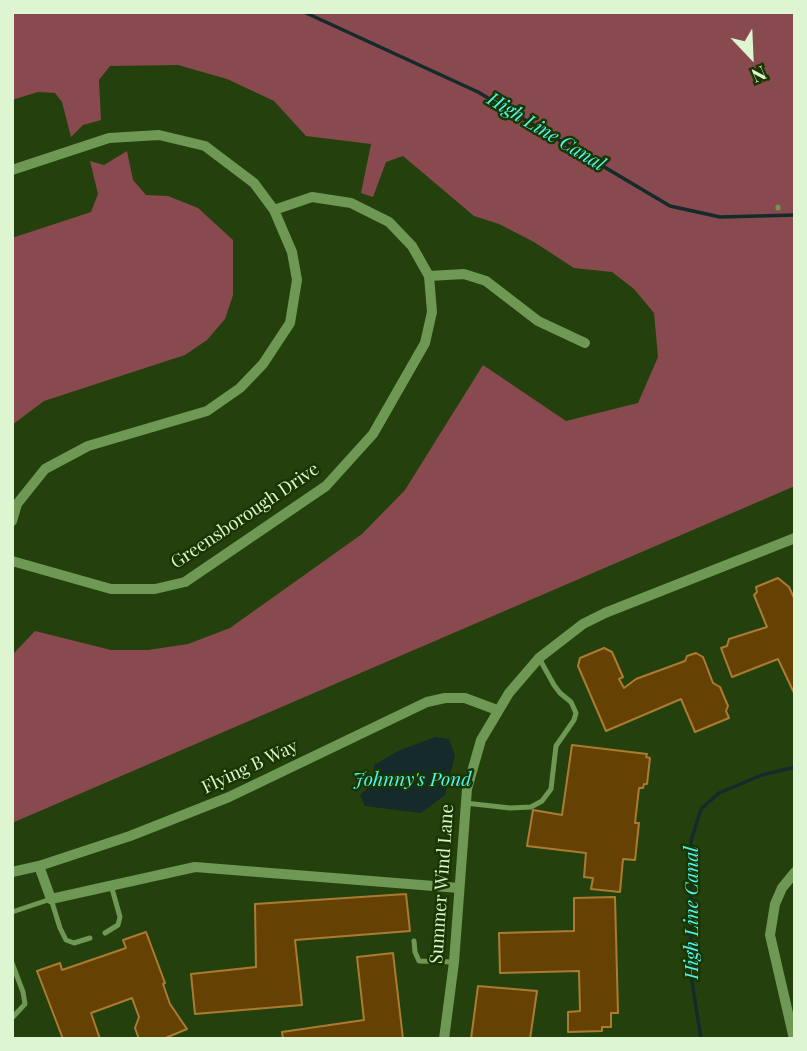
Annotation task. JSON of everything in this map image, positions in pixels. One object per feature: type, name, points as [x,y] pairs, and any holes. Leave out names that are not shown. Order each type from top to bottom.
[{"type":"street","points":[[12,170],[109,138],[159,135],[205,146],[254,183],[274,210],[292,252],[297,280],[290,323],[262,365],[240,388],[207,411],[88,446],[45,469],[17,504],[12,521]]},
{"type":"street","name":"Greensborough Drive","points":[[12,561],[111,589],[155,589],[185,582],[326,486],[373,434],[425,343],[432,312],[429,276],[412,246],[388,222],[351,203],[312,197],[274,210]]},
{"type":"street","points":[[429,276],[464,274],[486,281],[538,321],[585,343]]},
{"type":"street","name":"Summer Wind Lane","points":[[444,1039],[454,962],[465,803],[481,740],[497,710],[539,658],[583,624],[795,538]]},
{"type":"street","name":"Flying B Way","points":[[12,872],[39,866],[130,836],[229,797],[427,702],[465,698],[497,710]]},
{"type":"street","points":[[39,866],[51,899],[195,867],[459,888]]},
{"type":"street","points":[[794,1039],[770,935],[775,904],[782,888],[795,872]]},
{"type":"lane","points":[[465,803],[510,808],[531,807],[542,801],[551,789],[556,746],[576,713],[571,702],[560,693],[539,658]]},
{"type":"lane","points":[[105,933],[118,925],[120,917],[111,884]]},
{"type":"lane","points":[[12,912],[51,899],[66,940],[74,943],[90,938]]},
{"type":"lane","points":[[414,941],[419,961],[454,962]]},
{"type":"lane","points":[[12,963],[25,1004],[12,1018]]},
{"type":"shaded area","points":[[12,12],[795,12],[795,486],[12,823],[12,655],[35,631],[111,650],[148,650],[188,644],[230,628],[362,534],[405,490],[483,365],[566,421],[638,403],[658,357],[654,313],[634,289],[612,272],[574,268],[534,242],[499,224],[474,216],[403,156],[386,162],[373,197],[361,193],[371,144],[306,136],[274,101],[227,79],[178,65],[110,66],[99,80],[101,120],[83,125],[71,137],[62,102],[55,93],[38,92],[12,100]]},
{"type":"shaded area","points":[[127,151],[133,180],[146,195],[168,196],[198,208],[233,240],[233,295],[225,319],[207,340],[185,355],[44,401],[12,425],[12,238],[91,212],[98,194],[90,161],[104,165]]},
{"type":"water","name":"Johnny's Pond","points":[[435,737],[449,739],[455,755],[445,795],[421,813],[365,806],[360,795],[373,784],[374,765],[398,751]]},
{"type":"building","points":[[778,578],[789,587],[795,600],[795,695],[778,659],[732,677],[721,648],[727,646],[729,639],[767,627],[754,595],[757,592],[756,587]]},
{"type":"building","points":[[604,648],[612,652],[623,677],[619,679],[624,688],[636,679],[685,661],[687,656],[696,653],[703,657],[713,683],[720,687],[728,706],[726,711],[729,718],[695,732],[681,699],[606,731],[578,666],[580,658]]},
{"type":"building","points":[[572,745],[647,754],[646,757],[650,758],[647,784],[639,788],[635,860],[623,859],[620,892],[591,889],[593,878],[584,877],[586,853],[527,846],[533,810],[562,815]]},
{"type":"building","points":[[406,894],[410,931],[295,940],[302,1005],[195,1014],[191,974],[256,967],[255,904]]},
{"type":"building","points":[[615,897],[618,1013],[611,1013],[611,1027],[602,1027],[602,1031],[568,1032],[568,1012],[580,1011],[579,971],[500,973],[499,933],[574,931],[574,898]]},
{"type":"building","points":[[146,932],[170,1004],[187,1029],[163,1039],[139,1039],[135,1028],[139,1017],[132,998],[91,1013],[100,1039],[63,1039],[37,971],[60,963],[62,970],[126,948],[123,940]]},
{"type":"building","points":[[393,953],[403,1039],[283,1039],[282,1032],[364,1020],[357,957]]},
{"type":"building","points":[[478,986],[537,991],[530,1039],[471,1039]]},
{"type":"waterway","name":"High Line Canal","points":[[304,12],[478,92],[670,206],[720,217],[795,215]]},
{"type":"waterway","name":"High Line Canal","points":[[701,1039],[691,975],[691,841],[701,809],[719,793],[762,775],[795,767]]}]
